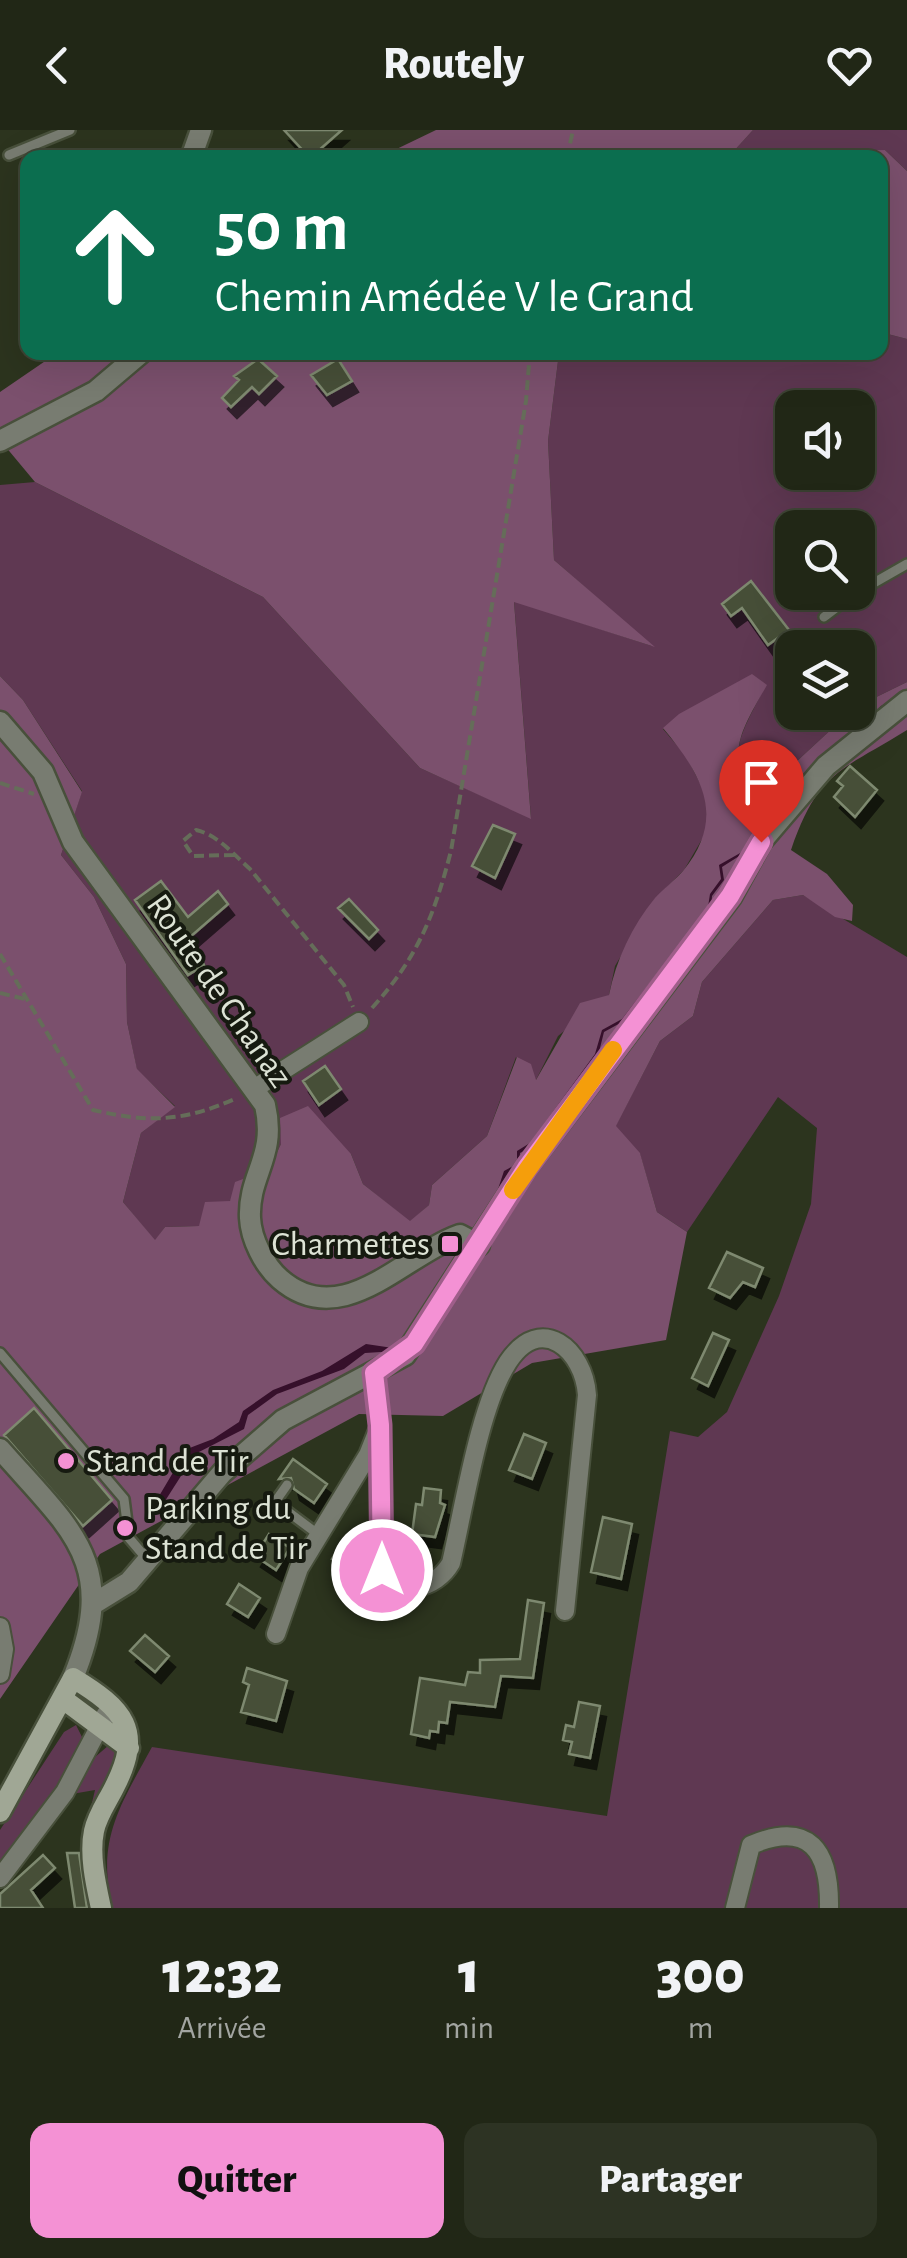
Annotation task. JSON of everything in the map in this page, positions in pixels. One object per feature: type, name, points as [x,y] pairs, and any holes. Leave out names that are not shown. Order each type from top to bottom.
[{"type":"main road","points":[[0,1812],[72,1678],[106,1714]]},
{"type":"main road","points":[[63,1698],[123,1718],[129,1748],[126,1763],[94,1830],[101,1908]]},
{"type":"street","points":[[0,441],[96,391],[133,360]]},
{"type":"street","points":[[95,1603],[129,1582],[205,1491],[250,1446],[308,1404],[374,1373],[414,1344],[474,1241],[730,896],[781,816],[826,766],[907,702]]},
{"type":"street","name":"Route de Chanaz","points":[[0,722],[42,772],[73,842],[265,1106],[270,1138],[253,1193],[250,1219],[262,1256],[282,1282],[310,1294],[350,1295],[374,1286],[442,1241],[474,1241]]},
{"type":"street","points":[[254,1089],[359,1022]]},
{"type":"street","points":[[374,1373],[380,1425],[382,1570],[388,1581],[402,1588],[430,1585],[442,1577],[450,1562],[480,1444],[507,1363],[532,1340],[546,1338],[572,1353],[586,1374],[587,1395],[565,1611]]},
{"type":"street","points":[[276,1634],[285,1599],[368,1455],[380,1425]]},
{"type":"street","points":[[0,1448],[75,1539],[95,1603],[90,1633],[72,1678]]},
{"type":"street","points":[[0,1627],[4,1648],[0,1674]]},
{"type":"street","points":[[0,1878],[35,1837],[106,1714]]},
{"type":"street","points":[[735,1908],[751,1845],[788,1834],[804,1838],[821,1854],[830,1879],[829,1908]]},
{"type":"lane","points":[[20,150],[70,130]]},
{"type":"lane","points":[[8,155],[20,150]]},
{"type":"lane","points":[[875,582],[907,564]]},
{"type":"lane","points":[[824,617],[833,610]]},
{"type":"lane","points":[[0,1353],[124,1499],[129,1538],[148,1560]]},
{"type":"lane","points":[[287,1485],[275,1502],[320,1535]]},
{"type":"path","points":[[234,854],[193,856],[183,841],[190,832],[201,831],[234,854],[344,984],[359,1022],[407,969],[435,912],[451,851],[526,401],[529,360]]},
{"type":"path","points":[[0,783],[57,802]]},
{"type":"path","points":[[0,954],[93,1110],[139,1120],[182,1118],[254,1089]]},
{"type":"path","points":[[0,993],[30,1000]]},
{"type":"shaded area","points":[[436,130],[753,130],[735,150],[395,150]]},
{"type":"shaded area","points":[[753,130],[907,130],[907,171],[888,150],[735,150]]},
{"type":"shaded area","points":[[888,153],[907,171],[907,339],[888,334]]},
{"type":"shaded area","points":[[888,334],[907,339],[907,682],[875,698],[875,630],[775,630],[775,730],[831,730],[757,798],[746,782],[738,754],[745,728],[766,684],[728,688],[663,729],[686,756],[705,793],[708,829],[684,870],[654,900],[615,966],[609,995],[558,1036],[535,1082],[516,1057],[487,1136],[432,1185],[429,1205],[410,1222],[363,1184],[351,1154],[281,1144],[268,1170],[199,1226],[165,1227],[155,1241],[123,1202],[141,1133],[175,1106],[137,1070],[127,1022],[126,964],[94,897],[61,855],[82,791],[23,700],[0,676],[0,485],[35,482],[263,597],[420,768],[531,818],[514,601],[652,646],[554,560],[548,441],[558,360],[888,360]]},
{"type":"shaded area","points":[[47,360],[558,360],[548,441],[554,560],[655,647],[514,602],[531,819],[420,768],[263,597],[35,482],[0,440],[0,392]]},
{"type":"shaded area","points":[[752,674],[767,685],[744,728],[738,755],[746,783],[757,798],[831,730],[875,730],[875,698],[907,682],[907,730],[848,765],[822,788],[791,850],[827,874],[853,905],[852,921],[835,917],[803,895],[773,900],[702,982],[693,1016],[660,1041],[616,1126],[640,1153],[657,1212],[687,1232],[666,1340],[532,1363],[443,1416],[359,1414],[100,1554],[0,1699],[0,1443],[57,1504],[0,1438],[0,676],[23,700],[82,792],[61,855],[94,897],[126,964],[127,1022],[137,1069],[175,1107],[141,1133],[123,1202],[155,1240],[165,1227],[199,1226],[205,1202],[230,1201],[235,1182],[268,1170],[281,1144],[280,1118],[308,1106],[351,1154],[363,1184],[410,1221],[429,1205],[432,1185],[487,1136],[517,1057],[531,1064],[536,1080],[580,1003],[609,995],[621,956],[639,920],[696,851],[704,832],[704,797],[689,763],[663,728],[679,714]]},
{"type":"shaded area","points":[[904,693],[875,719],[881,706]]},
{"type":"shaded area","points":[[856,730],[862,730],[775,807],[744,853],[722,867],[724,880],[712,896],[711,909],[624,1021],[604,1032],[598,1056],[533,1146],[520,1153],[519,1166],[495,1198],[504,1171],[517,1164],[517,1151],[530,1143],[595,1054],[602,1030],[622,1019],[708,907],[710,894],[721,879],[719,865],[742,852],[771,801],[794,788]]},
{"type":"shaded area","points":[[803,895],[907,957],[907,1908],[113,1908],[108,1884],[109,1843],[121,1805],[152,1747],[607,1816],[670,1431],[698,1437],[727,1412],[779,1296],[811,1204],[817,1128],[778,1097],[687,1232],[657,1212],[640,1154],[615,1127],[660,1041],[693,1016],[702,982],[773,900]]},
{"type":"shaded area","points":[[417,1326],[397,1351],[365,1353],[344,1369],[277,1394],[248,1415],[244,1429],[195,1454],[158,1512],[146,1518],[187,1449],[213,1439],[239,1422],[243,1411],[273,1390],[322,1371],[366,1344],[393,1348]]},
{"type":"shaded area","points":[[76,1725],[83,1739],[66,1773],[36,1820],[0,1864],[0,1830],[64,1732]]},
{"type":"shaded area","points":[[109,1745],[116,1751],[116,1761],[83,1841],[95,1790],[72,1794],[87,1764]]},
{"type":"building","points":[[284,130],[342,130],[319,150],[303,150]]},
{"type":"building","points":[[259,360],[277,376],[259,394],[252,387],[231,407],[222,398],[239,380],[234,376]]},
{"type":"building","points":[[339,360],[352,381],[327,395],[311,375]]},
{"type":"building","points":[[751,581],[789,630],[775,630],[775,640],[768,645],[742,608],[731,616],[722,604]]},
{"type":"building","points":[[850,766],[877,790],[855,817],[834,797],[843,786],[837,781]]},
{"type":"building","points":[[493,825],[515,834],[495,878],[472,866]]},
{"type":"building","points":[[161,881],[188,917],[218,891],[228,904],[190,937],[204,965],[188,975],[135,900]]},
{"type":"building","points":[[349,899],[378,930],[369,939],[338,908]]},
{"type":"building","points":[[325,1066],[341,1089],[319,1105],[303,1081]]},
{"type":"building","points":[[727,1252],[763,1268],[755,1287],[743,1282],[730,1298],[709,1288]]},
{"type":"building","points":[[713,1333],[729,1340],[708,1386],[692,1378]]},
{"type":"building","points":[[34,1408],[112,1500],[83,1526],[4,1435]]},
{"type":"building","points":[[524,1434],[546,1443],[532,1479],[509,1470]]},
{"type":"building","points":[[293,1459],[327,1484],[314,1503],[294,1489],[291,1478],[279,1479]]},
{"type":"building","points":[[424,1488],[441,1490],[440,1503],[445,1505],[435,1537],[412,1534],[416,1504],[422,1505]]},
{"type":"building","points":[[603,1517],[632,1524],[621,1579],[591,1572]]},
{"type":"building","points":[[269,1534],[290,1548],[276,1570],[255,1556]]},
{"type":"building","points":[[346,1536],[367,1549],[353,1571],[332,1559]]},
{"type":"building","points":[[239,1584],[260,1598],[248,1617],[227,1604]]},
{"type":"building","points":[[528,1600],[544,1603],[533,1678],[501,1676],[495,1707],[450,1702],[447,1723],[439,1722],[438,1732],[430,1731],[429,1738],[411,1734],[420,1678],[465,1685],[468,1672],[480,1673],[480,1660],[520,1659]]},
{"type":"building","points":[[145,1635],[169,1656],[155,1672],[130,1651]]},
{"type":"building","points":[[247,1668],[287,1681],[276,1721],[241,1712],[249,1685],[243,1682]]},
{"type":"building","points":[[579,1702],[600,1706],[590,1758],[569,1754],[572,1742],[563,1740],[566,1725],[574,1727]]},
{"type":"building","points":[[67,1853],[79,1853],[87,1908],[75,1908]]},
{"type":"building","points":[[43,1855],[55,1868],[31,1890],[43,1908],[0,1908],[0,1894]]},
{"type":"slow traffic","points":[[513,1190],[613,1050]]},
{"type":"place","name":"Charmettes","points":[[450,1244]]},
{"type":"place","name":"Stand de Tir","points":[[66,1461]]},
{"type":"place","name":"Parking du Stand de Tir","points":[[125,1528]]},
{"type":"route","points":[[382,1570],[379,1400],[374,1373],[405,1355],[414,1344],[526,1168],[730,896],[761,842]]}]
